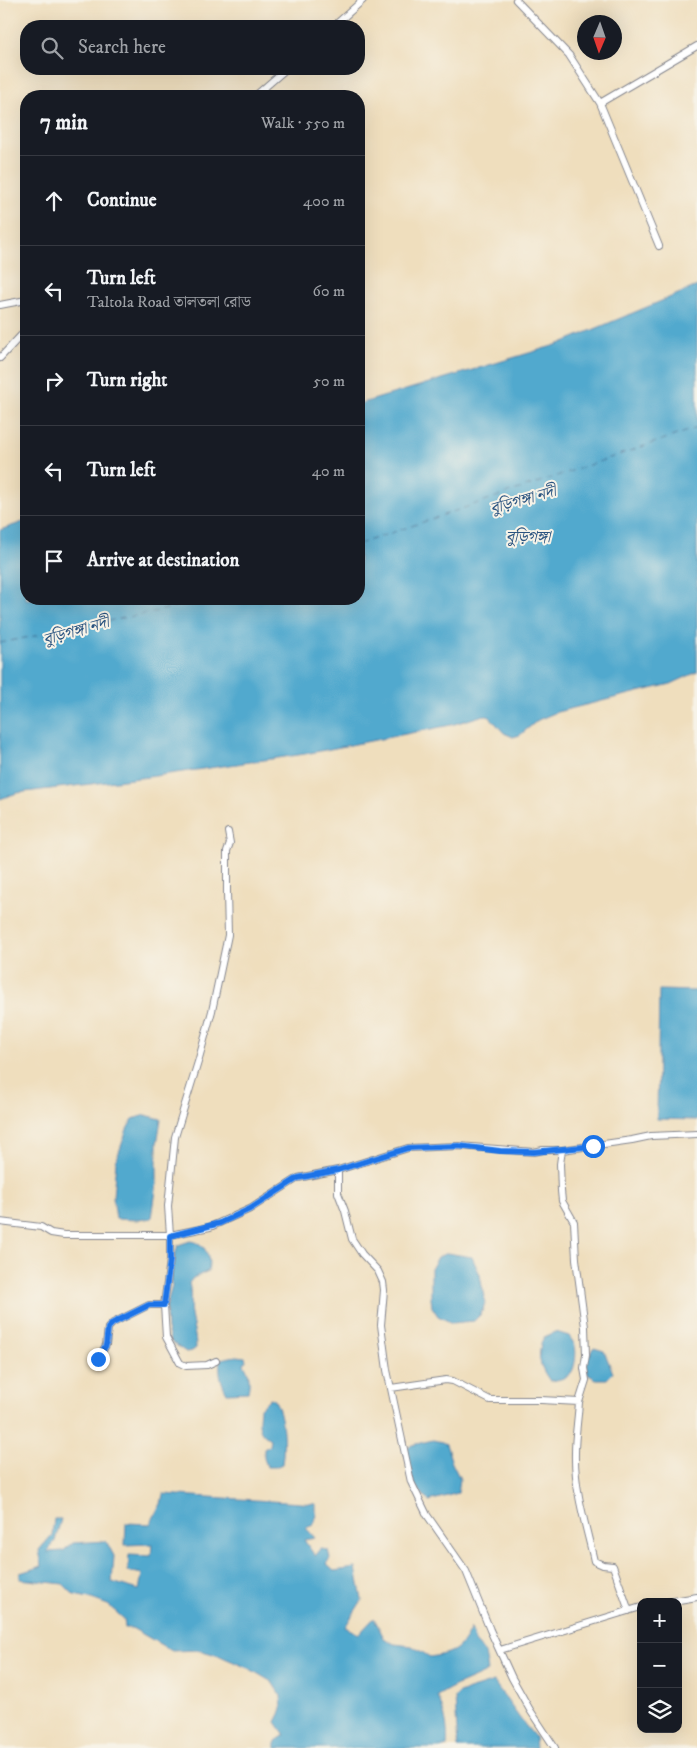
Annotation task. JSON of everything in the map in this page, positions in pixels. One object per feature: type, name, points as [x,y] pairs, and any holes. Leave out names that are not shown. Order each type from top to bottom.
[{"type":"street","points":[[341,20],[363,0]]},
{"type":"street","points":[[516,0],[569,55],[600,103],[659,246]]},
{"type":"street","points":[[600,103],[697,46]]},
{"type":"street","points":[[262,90],[279,75]]},
{"type":"street","points":[[0,305],[20,301]]},
{"type":"street","points":[[0,358],[20,336]]},
{"type":"street","points":[[216,1361],[206,1365],[186,1366],[180,1362],[166,1338],[164,1305],[170,1260],[168,1206],[175,1136],[205,1037],[228,935],[226,892],[227,852],[230,843],[228,832]]},
{"type":"street","points":[[0,1222],[40,1227],[51,1233],[64,1235],[170,1236],[220,1223],[250,1209],[298,1178],[338,1170],[408,1148],[459,1146],[517,1152],[562,1150],[651,1136],[697,1134]]},
{"type":"street","points":[[562,1150],[560,1179],[562,1201],[574,1222],[576,1259],[586,1327],[584,1368],[586,1380],[579,1402],[575,1454],[577,1480],[594,1561],[613,1566],[629,1611]]},
{"type":"street","points":[[338,1170],[338,1193],[352,1239],[362,1254],[378,1271],[383,1282],[381,1325],[390,1388],[411,1482],[427,1515],[466,1572],[512,1678],[530,1710],[556,1748]]},
{"type":"street","points":[[98,1359],[106,1345],[108,1328],[113,1323],[149,1305],[164,1305]]},
{"type":"street","points":[[390,1388],[446,1380],[453,1381],[490,1400],[579,1402]]},
{"type":"street","points":[[682,1600],[697,1597]]},
{"type":"street","points":[[500,1650],[637,1608]]},
{"type":"water","name":"বুড়িগঙ্গা","points":[[697,286],[697,672],[671,684],[557,712],[538,720],[520,735],[513,737],[504,733],[490,717],[484,715],[451,725],[305,754],[148,777],[17,793],[0,799],[0,530],[20,523],[20,605],[365,605],[365,402],[559,344]]},
{"type":"water","points":[[659,990],[697,991],[697,1120],[657,1119]]},
{"type":"water","points":[[145,1115],[161,1119],[157,1144],[157,1183],[152,1218],[139,1220],[116,1219],[113,1197],[116,1161],[127,1129],[133,1119]]},
{"type":"water","points":[[190,1241],[200,1244],[204,1248],[208,1256],[209,1266],[208,1271],[193,1278],[189,1283],[190,1311],[196,1348],[186,1352],[171,1342],[167,1329],[166,1308],[172,1286],[171,1270],[178,1245]]},
{"type":"water","points":[[447,1253],[472,1257],[480,1275],[485,1303],[481,1314],[474,1321],[452,1323],[438,1316],[432,1307],[431,1269],[438,1257]]},
{"type":"water","points":[[556,1332],[569,1336],[576,1349],[575,1361],[570,1374],[558,1380],[550,1381],[543,1370],[539,1354],[544,1337]]},
{"type":"water","points":[[594,1348],[604,1351],[613,1373],[607,1379],[596,1379],[587,1374],[587,1360]]},
{"type":"water","points":[[236,1356],[245,1357],[246,1360],[244,1364],[249,1378],[248,1392],[227,1393],[220,1376],[220,1359]]},
{"type":"water","points":[[270,1398],[274,1399],[277,1405],[283,1430],[282,1464],[276,1467],[267,1467],[264,1449],[269,1446],[270,1439],[262,1433],[259,1422],[260,1408]]},
{"type":"water","points":[[433,1440],[446,1444],[460,1479],[458,1493],[429,1501],[414,1485],[406,1456],[408,1448],[412,1445]]},
{"type":"water","points":[[163,1494],[316,1504],[316,1515],[313,1525],[306,1528],[315,1538],[304,1540],[315,1556],[321,1549],[328,1550],[330,1558],[326,1564],[334,1571],[356,1568],[362,1600],[345,1627],[359,1634],[374,1618],[384,1638],[394,1644],[412,1646],[430,1657],[445,1654],[456,1649],[460,1646],[471,1628],[475,1642],[485,1653],[488,1671],[438,1696],[447,1726],[447,1746],[439,1748],[276,1748],[276,1741],[285,1735],[276,1722],[282,1710],[281,1696],[272,1682],[250,1669],[220,1656],[199,1650],[172,1651],[132,1628],[125,1628],[124,1619],[108,1605],[74,1595],[63,1584],[20,1579],[20,1573],[42,1566],[39,1550],[52,1535],[54,1519],[61,1519],[55,1541],[47,1552],[63,1551],[73,1543],[106,1541],[114,1556],[112,1582],[139,1590],[142,1574],[128,1571],[129,1555],[151,1556],[152,1544],[125,1545],[126,1523],[150,1524],[161,1504]]},
{"type":"water","points":[[494,1682],[535,1737],[536,1748],[458,1748],[455,1698],[459,1693]]},
{"type":"ferry route","points":[[365,542],[697,428]]},
{"type":"ferry route","points":[[0,643],[163,610],[178,605]]},
{"type":"route","points":[[98,1359],[106,1345],[108,1328],[113,1323],[149,1305],[164,1305],[170,1260],[170,1236],[220,1223],[250,1209],[298,1178],[310,1174],[338,1170],[408,1148],[459,1146],[500,1151],[534,1152],[593,1146]]},
{"type":"water label","name":"বুড়িগঙ্গা নদী","points":[[523,500]]},
{"type":"water label","name":"বুড়িগঙ্গা নদী","points":[[76,631]]}]
